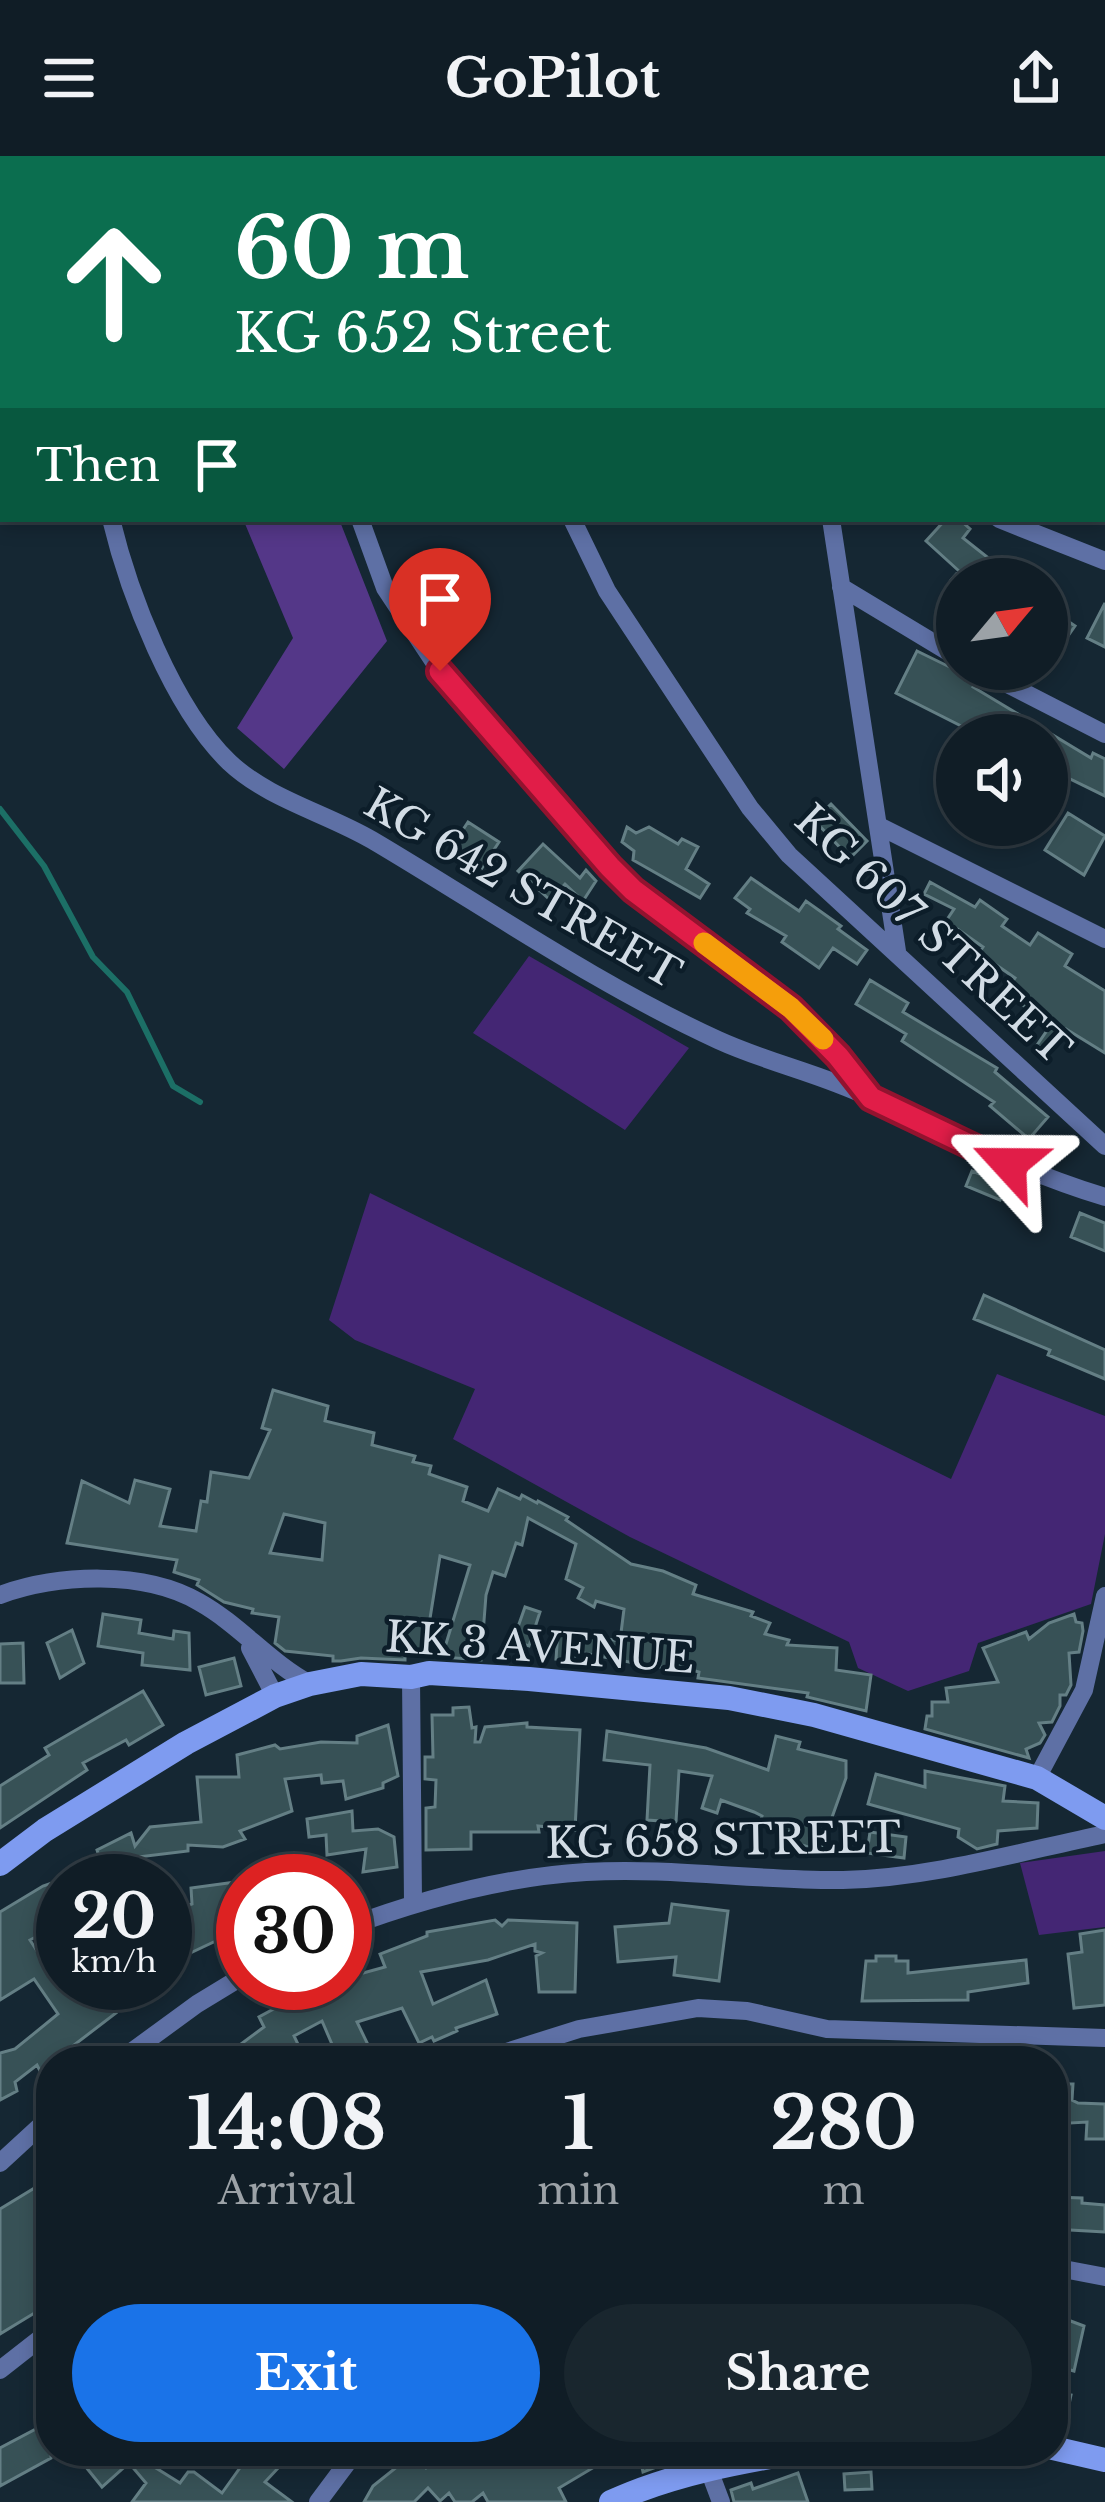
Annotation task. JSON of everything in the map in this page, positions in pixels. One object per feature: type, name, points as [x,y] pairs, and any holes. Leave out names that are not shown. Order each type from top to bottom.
[{"type":"street","name":"KG 642 STREET","points":[[112,522],[125,567],[175,688],[202,732],[256,784],[370,839],[603,983],[720,1041],[871,1098],[978,1150],[1105,1197]]},
{"type":"street","points":[[361,522],[371,560],[440,671],[558,811],[633,890],[811,1027],[871,1098]]},
{"type":"street","name":"KG 607 STREET","points":[[573,522],[607,591],[750,808],[788,855],[1105,1145]]},
{"type":"street","points":[[832,522],[897,951]]},
{"type":"street","points":[[1007,522],[1105,561]]},
{"type":"street","points":[[841,587],[936,644]]},
{"type":"street","points":[[1019,690],[1105,734]]},
{"type":"street","points":[[880,827],[1105,939]]},
{"type":"street","points":[[0,1595],[61,1582],[127,1581],[164,1588],[196,1600],[283,1670],[310,1684]]},
{"type":"street","points":[[1037,1778],[1084,1690],[1105,1596]]},
{"type":"street","points":[[237,1629],[275,1696]]},
{"type":"street","name":"KK 3 AVENUE","points":[[0,1864],[140,1768],[275,1696],[361,1675],[429,1673],[529,1679],[729,1698],[814,1715],[1037,1778],[1105,1818]]},
{"type":"street","points":[[412,1677],[413,1902]]},
{"type":"street","name":"KG 658 STREET","points":[[372,1918],[413,1902],[488,1885],[583,1872],[841,1880],[894,1877],[1105,1834]]},
{"type":"street","points":[[145,2046],[216,1995]]},
{"type":"street","points":[[525,2046],[579,2029],[698,2008],[747,2011],[827,2029],[1105,2038]]},
{"type":"street","points":[[0,2163],[36,2130]]},
{"type":"street","points":[[1068,2270],[1105,2277]]},
{"type":"street","points":[[0,2370],[36,2342]]},
{"type":"street","points":[[1068,2451],[1105,2460]]},
{"type":"street","points":[[318,2502],[345,2466]]},
{"type":"street","points":[[611,2502],[729,2466]]},
{"type":"street","points":[[709,2470],[722,2502]]},
{"type":"shaded area","points":[[244,522],[340,522],[387,641],[284,769],[237,728],[293,638]]},
{"type":"shaded area","points":[[529,956],[689,1048],[625,1130],[473,1033]]},
{"type":"shaded area","points":[[370,1193],[951,1479],[997,1374],[1105,1416],[1105,1534],[1091,1604],[978,1643],[969,1671],[908,1691],[858,1668],[849,1642],[630,1537],[453,1439],[475,1389],[355,1340],[329,1320]]},
{"type":"shaded area","points":[[1105,1851],[1105,1927],[1039,1935],[1020,1863]]},
{"type":"building","points":[[943,522],[962,522],[970,529],[963,538],[988,558],[945,558],[926,541]]},
{"type":"building","points":[[1105,603],[1105,647],[1087,638]]},
{"type":"building","points":[[917,651],[936,660],[936,690],[978,690],[1018,714],[937,714],[896,693]]},
{"type":"building","points":[[1068,744],[1091,758],[1093,753],[1105,759],[1105,796],[1070,779],[1068,782]]},
{"type":"building","points":[[831,804],[867,841],[850,858],[814,820]]},
{"type":"building","points":[[1068,813],[1105,836],[1084,875],[1045,850],[1068,846]]},
{"type":"building","points":[[468,822],[499,842],[482,868],[451,848]]},
{"type":"building","points":[[627,827],[636,833],[649,827],[678,844],[682,839],[698,847],[686,869],[709,884],[700,898],[633,860],[634,851],[622,842]]},
{"type":"building","points":[[543,844],[580,878],[586,870],[596,881],[583,901],[565,884],[550,900],[518,871]]},
{"type":"building","points":[[751,878],[799,911],[806,901],[867,950],[857,964],[833,948],[819,968],[782,942],[786,936],[747,913],[750,909],[735,898]]},
{"type":"building","points":[[930,882],[975,907],[980,900],[1007,919],[1002,926],[1030,945],[1038,933],[1072,954],[1065,966],[1105,991],[1105,1053],[1066,1029],[1049,1053],[1037,1045],[1050,1026],[1006,992],[1015,978],[979,953],[983,947],[946,921],[954,909],[924,894]]},
{"type":"building","points":[[870,980],[908,1003],[903,1012],[997,1068],[995,1072],[1048,1117],[1029,1139],[990,1106],[994,1102],[902,1041],[906,1034],[856,1004]]},
{"type":"building","points":[[972,1171],[1007,1185],[1000,1200],[966,1186]]},
{"type":"building","points":[[1080,1213],[1105,1223],[1105,1251],[1071,1237]]},
{"type":"building","points":[[984,1295],[1105,1350],[1105,1379],[974,1319]]},
{"type":"building","points":[[273,1390],[328,1406],[325,1421],[374,1433],[372,1445],[415,1456],[413,1462],[431,1466],[429,1474],[467,1487],[463,1501],[488,1511],[498,1489],[538,1501],[631,1564],[696,1585],[693,1594],[753,1612],[751,1616],[770,1623],[765,1634],[789,1640],[787,1645],[837,1648],[836,1670],[871,1675],[866,1711],[807,1697],[808,1693],[698,1678],[699,1672],[668,1663],[668,1667],[654,1667],[574,1651],[574,1660],[556,1659],[558,1631],[620,1641],[624,1609],[596,1601],[594,1607],[578,1598],[583,1588],[566,1579],[576,1544],[528,1518],[522,1545],[516,1543],[505,1576],[493,1572],[486,1595],[481,1660],[442,1657],[470,1565],[440,1556],[424,1656],[333,1661],[333,1656],[285,1651],[275,1643],[279,1617],[224,1602],[197,1585],[199,1580],[174,1572],[177,1560],[67,1543],[82,1481],[129,1503],[135,1480],[170,1489],[160,1526],[196,1531],[211,1472],[249,1478],[270,1430],[262,1428]],"holes":[[[284,1514],[325,1523],[322,1560],[270,1553]]]},
{"type":"building","points":[[525,1607],[540,1612],[529,1646],[513,1641]]},
{"type":"building","points":[[103,1614],[141,1620],[139,1633],[173,1639],[174,1631],[189,1633],[190,1670],[142,1665],[143,1653],[98,1646]]},
{"type":"building","points":[[1074,1614],[1083,1631],[1079,1652],[1069,1653],[1071,1685],[1066,1695],[1060,1695],[1052,1722],[1039,1723],[1045,1735],[1026,1749],[1029,1758],[925,1729],[932,1702],[948,1702],[946,1688],[998,1682],[983,1648],[1026,1632],[1029,1639],[1049,1623]]},
{"type":"building","points":[[72,1630],[84,1663],[60,1678],[47,1643]]},
{"type":"building","points":[[23,1643],[24,1683],[0,1683],[0,1644]]},
{"type":"building","points":[[234,1658],[241,1686],[206,1695],[199,1667]]},
{"type":"building","points":[[143,1691],[163,1725],[83,1763],[87,1770],[0,1828],[0,1786],[49,1755],[45,1748]]},
{"type":"building","points":[[469,1707],[475,1742],[480,1742],[485,1727],[527,1723],[527,1727],[580,1730],[575,1830],[538,1826],[539,1832],[471,1832],[471,1849],[426,1850],[426,1808],[435,1807],[436,1780],[425,1779],[425,1757],[433,1757],[432,1715],[453,1715],[453,1708]]},
{"type":"building","points":[[388,1725],[398,1776],[383,1783],[383,1788],[346,1799],[343,1781],[322,1783],[321,1775],[285,1779],[292,1811],[240,1831],[245,1839],[223,1847],[188,1845],[188,1851],[163,1854],[98,1854],[97,1850],[131,1833],[135,1846],[150,1827],[201,1822],[197,1777],[239,1777],[237,1755],[275,1745],[280,1749],[321,1742],[357,1743],[357,1736]]},
{"type":"building","points":[[607,1731],[706,1748],[768,1770],[776,1736],[800,1742],[798,1749],[846,1761],[846,1778],[820,1851],[796,1843],[799,1835],[760,1823],[762,1816],[754,1812],[721,1800],[717,1813],[702,1808],[712,1776],[679,1771],[676,1822],[647,1820],[650,1765],[604,1760]]},
{"type":"building","points":[[925,1771],[1005,1786],[1003,1801],[1038,1803],[1037,1828],[998,1831],[997,1844],[977,1849],[958,1837],[959,1829],[868,1804],[876,1774],[925,1787]]},
{"type":"building","points":[[352,1811],[353,1831],[378,1829],[394,1837],[397,1867],[372,1871],[372,1854],[365,1854],[366,1849],[327,1854],[326,1835],[309,1837],[307,1819]]},
{"type":"building","points":[[870,1832],[906,1837],[904,1858],[867,1853]]},
{"type":"building","points":[[216,1885],[216,1941],[192,1952],[192,1904],[192,1888]]},
{"type":"building","points":[[36,1890],[36,1937],[30,1940],[36,1949],[36,1982],[0,2000],[0,1912]]},
{"type":"building","points":[[672,1904],[728,1911],[719,1981],[674,1975],[676,1957],[618,1962],[615,1927],[669,1923]]},
{"type":"building","points":[[495,1920],[502,1926],[508,1920],[577,1923],[575,1992],[539,1992],[536,1956],[542,1953],[535,1951],[535,1944],[488,1960],[421,1972],[433,2004],[486,1980],[497,2014],[434,2041],[432,2037],[419,2043],[402,2008],[357,2022],[369,2046],[333,2046],[322,2021],[294,2036],[299,2046],[238,2046],[264,2027],[259,2017],[272,2010],[372,2010],[372,1971],[385,1967],[380,1954],[427,1936],[427,1932]]},
{"type":"building","points":[[1105,1930],[1105,2005],[1074,2008],[1068,1954],[1082,1952],[1080,1934]]},
{"type":"building","points":[[876,1956],[908,1961],[908,1973],[1026,1960],[1028,1983],[968,1992],[968,2000],[862,2001],[866,1961],[876,1961]]},
{"type":"building","points":[[55,2010],[116,2013],[73,2046],[36,2046],[36,2066],[15,2082],[17,2091],[0,2100],[0,2053],[15,2049],[58,2014]]},
{"type":"building","points":[[1068,2084],[1073,2084],[1072,2100],[1105,2104],[1105,2139],[1086,2139],[1087,2122],[1068,2123]]},
{"type":"building","points":[[36,2187],[36,2312],[0,2334],[0,2209]]},
{"type":"building","points":[[1068,2198],[1105,2205],[1105,2232],[1068,2230]]},
{"type":"building","points":[[1068,2320],[1084,2326],[1074,2371],[1068,2369]]},
{"type":"building","points":[[36,2429],[36,2466],[0,2486],[0,2448]]},
{"type":"building","points":[[85,2466],[126,2466],[102,2487]]},
{"type":"building","points":[[132,2466],[158,2466],[180,2483],[188,2472],[194,2472],[222,2493],[241,2466],[280,2466],[265,2482],[292,2502],[132,2502],[146,2483]]},
{"type":"building","points":[[398,2466],[596,2466],[559,2488],[566,2502],[488,2502],[483,2493],[472,2502],[455,2502],[449,2493],[440,2501],[428,2488],[414,2502],[364,2502],[373,2486]]},
{"type":"building","points":[[871,2472],[872,2489],[845,2490],[844,2474]]},
{"type":"building","points":[[798,2473],[808,2502],[734,2502],[731,2490],[751,2483],[753,2489]]},
{"type":"waterway","points":[[0,809],[44,866],[93,957],[127,992],[173,1086],[200,1102]]},
{"type":"slow traffic","points":[[704,943],[791,1008],[823,1039]]},
{"type":"route","points":[[440,671],[543,795],[633,890],[791,1008],[871,1098],[1009,1164]]}]
